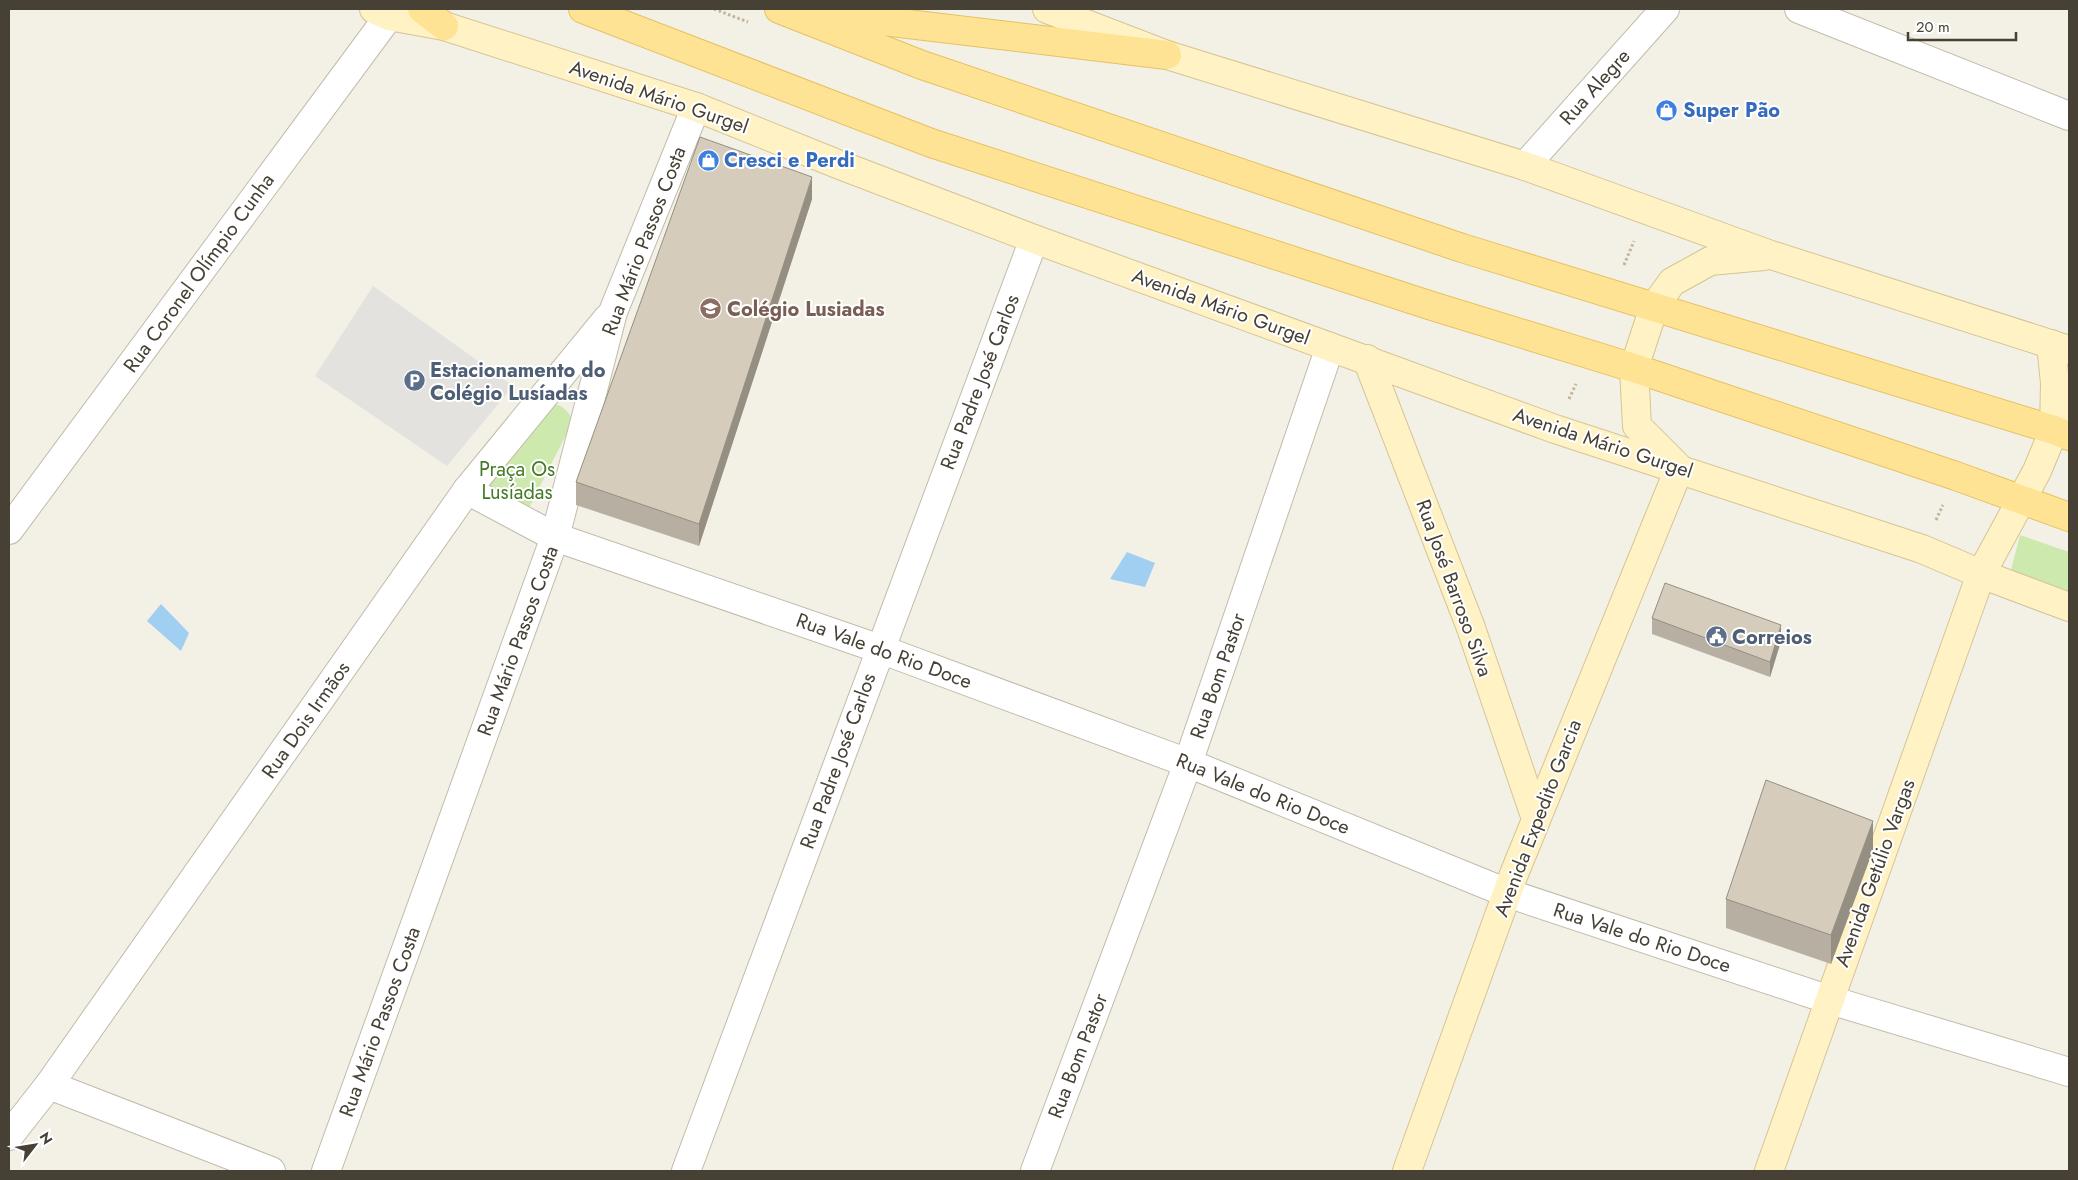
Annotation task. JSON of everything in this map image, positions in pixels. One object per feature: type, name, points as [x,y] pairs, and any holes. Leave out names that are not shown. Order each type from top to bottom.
[{"type":"main road","points":[[422,9],[444,26]]},
{"type":"main road","points":[[584,9],[931,143],[1423,303],[1634,368],[2069,517]]},
{"type":"main road","points":[[779,9],[1168,54]]},
{"type":"main road","points":[[779,9],[922,66],[1462,248],[2062,433],[2055,383],[2060,347],[1771,255],[1525,166],[1168,54],[1047,9]]},
{"type":"main road","name":"Avenida Mário Gurgel","points":[[382,12],[444,26],[696,107],[840,165],[1034,239],[1367,359],[1555,430],[1922,549],[1981,574],[2069,607]]},
{"type":"main road","points":[[1679,469],[1637,426],[1634,368],[1654,306],[1672,282],[1710,261],[1771,255]]},
{"type":"main road","name":"Rua José Barroso Silva","points":[[1367,359],[1470,628],[1536,819]]},
{"type":"main road","name":"Avenida Getúlio Vargas","points":[[1769,1171],[1981,574],[2037,471],[2062,433]]},
{"type":"main road","name":"Avenida Expedito Garcia","points":[[1407,1171],[1507,893],[1679,469]]},
{"type":"street","name":"Rua Alegre","points":[[1525,166],[1665,9]]},
{"type":"street","points":[[1799,9],[2069,116]]},
{"type":"street","name":"Rua Coronel Olímpio Cunha","points":[[9,530],[382,12]]},
{"type":"street","name":"Rua Mário Passos Costa","points":[[326,1171],[555,536],[613,312],[696,107]]},
{"type":"street","name":"Rua Padre José Carlos","points":[[686,1171],[1034,239]]},
{"type":"street","name":"Rua Dois Irmãos","points":[[9,1136],[49,1085],[467,490],[613,312]]},
{"type":"street","name":"Rua Bom Pastor","points":[[1035,1171],[1188,763],[1330,347]]},
{"type":"street","name":"Rua Vale do Rio Doce","points":[[467,490],[555,536],[880,648],[1188,763],[1507,893],[1830,1000],[2069,1072]]},
{"type":"street","points":[[49,1085],[271,1171]]},
{"type":"green space","name":"Praça Os Lusíadas","points":[[552,404],[556,404],[565,410],[573,421],[528,510],[486,487]]},
{"type":"green space","points":[[2020,535],[2069,552],[2069,591],[2011,570]]},
{"type":"shaded area","name":"Estacionamento do Colégio Lusíadas","points":[[373,286],[513,386],[447,466],[315,376]]},
{"type":"water","points":[[1127,552],[1155,563],[1145,587],[1110,579]]},
{"type":"water","points":[[161,604],[189,633],[181,651],[147,621]]},
{"type":"building","name":"Colégio Lusiadas","points":[[700,137],[812,177],[699,524],[576,482]]},
{"type":"building","points":[[1665,583],[1781,625],[1770,662],[1652,618]]},
{"type":"building","points":[[1766,780],[1873,821],[1831,935],[1726,899]]},
{"type":"place","name":"Super Pão","points":[[1667,110]]},
{"type":"place","name":"Cresci e Perdi","points":[[708,160]]},
{"type":"place","name":"Colégio Lusiadas","points":[[711,309]]},
{"type":"place","name":"Estacionamento do Colégio Lusíadas","points":[[414,381]]},
{"type":"place","name":"Correios","points":[[1716,637]]}]
